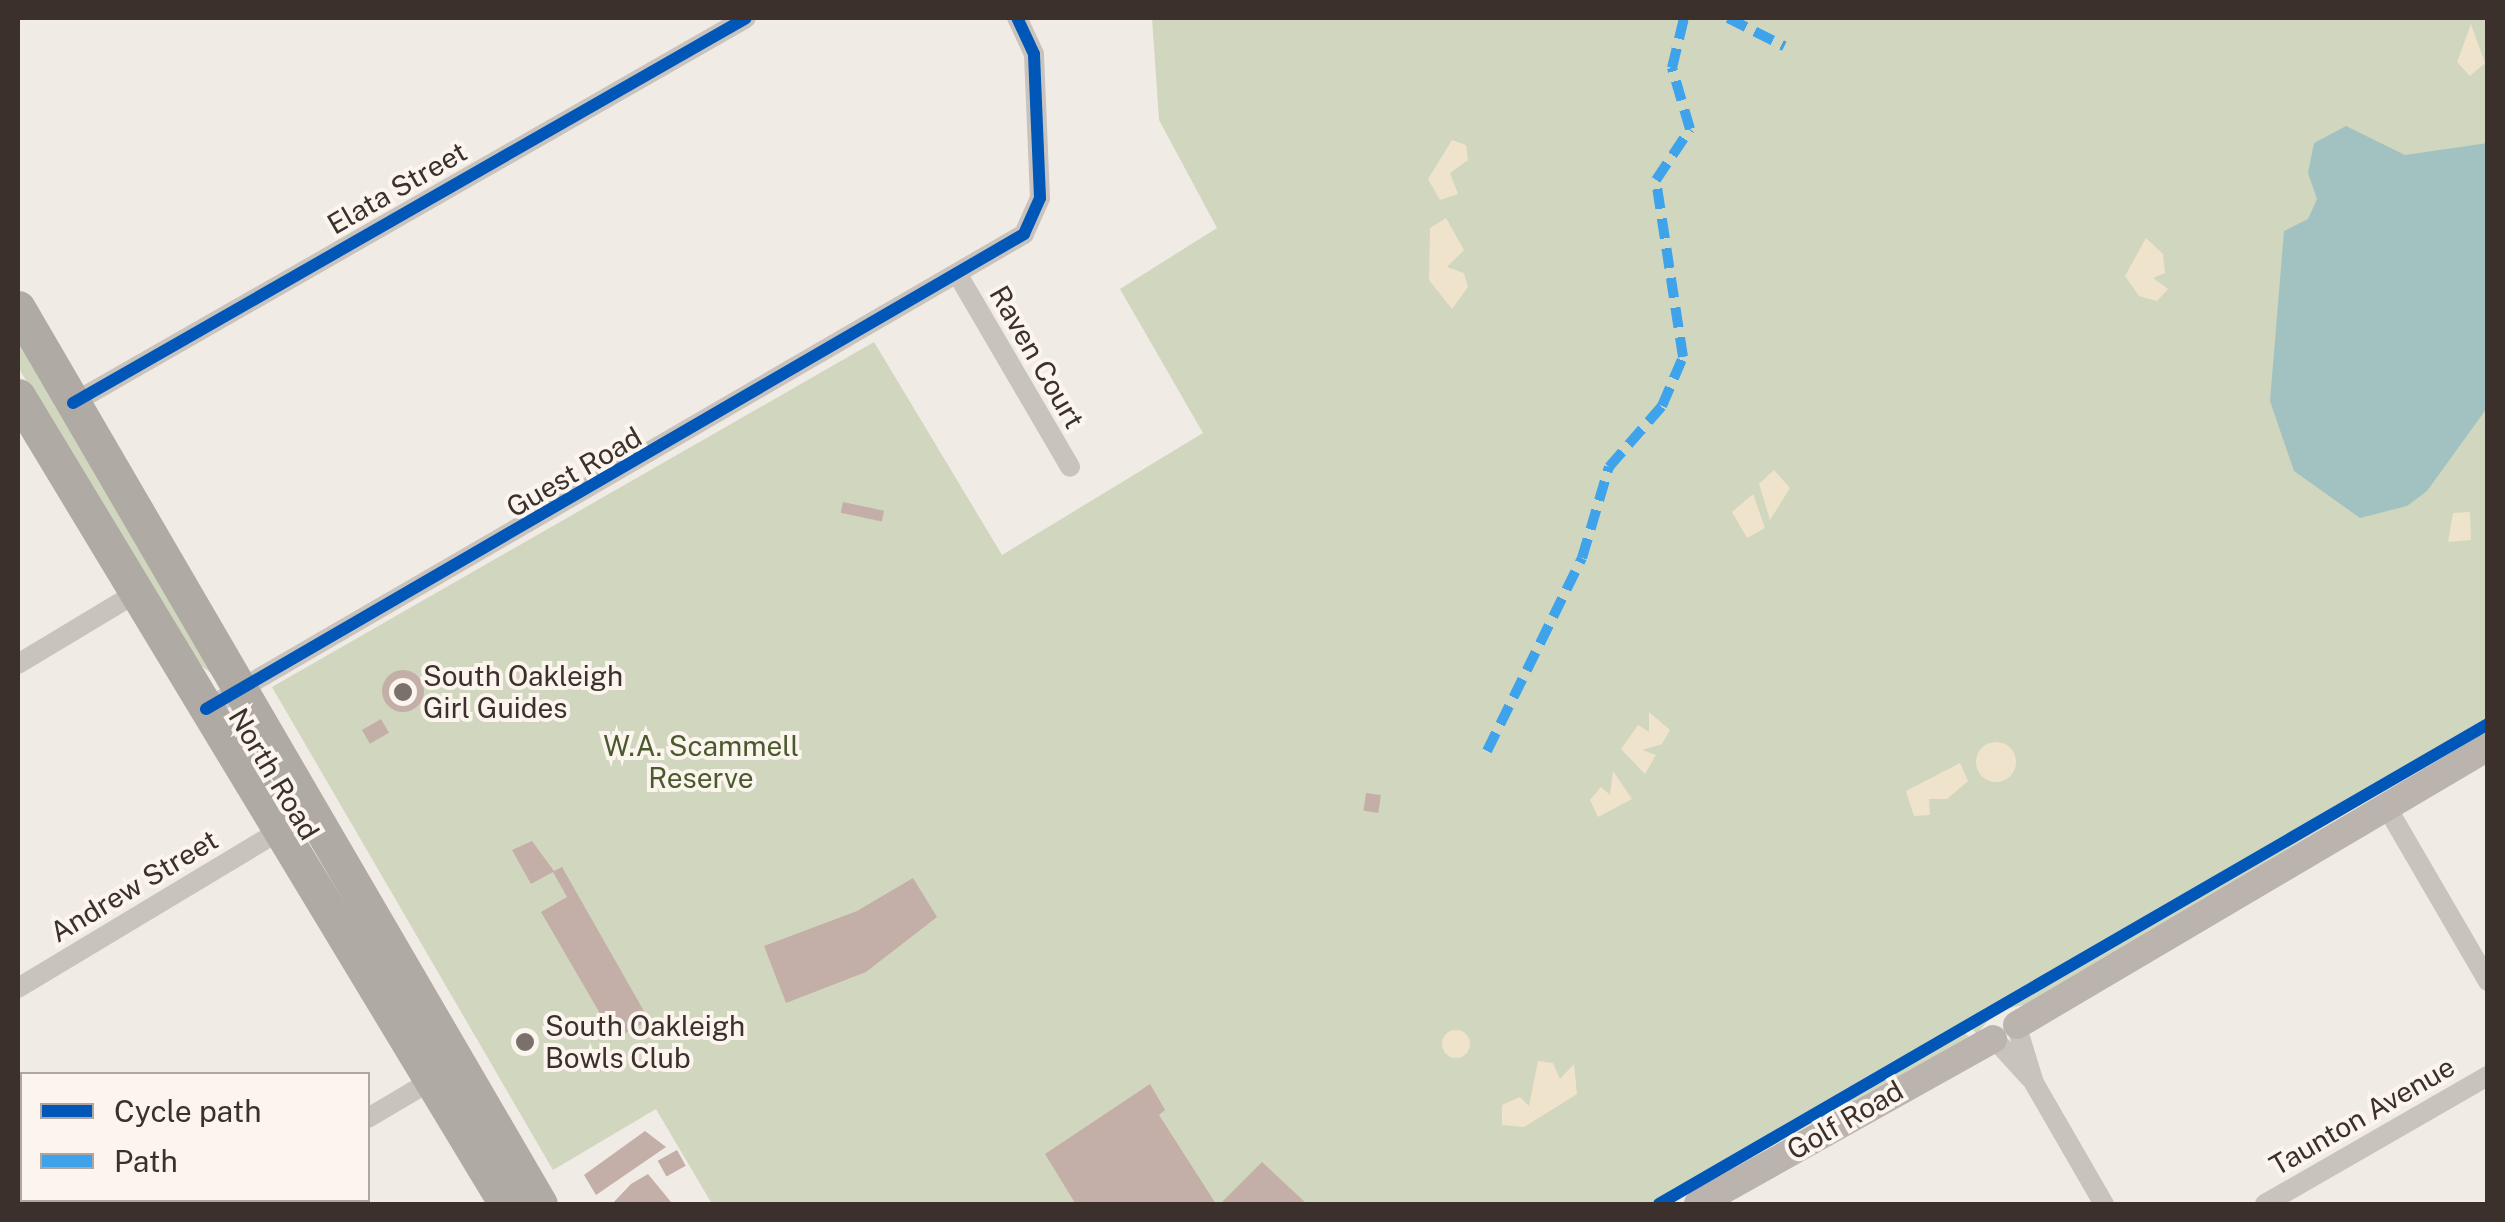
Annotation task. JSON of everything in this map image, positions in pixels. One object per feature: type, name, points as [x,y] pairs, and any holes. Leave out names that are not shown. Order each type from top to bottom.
[{"type":"highway","name":"North Road","points":[[18,308],[240,689],[444,1073],[506,1204]]},
{"type":"highway","name":"North Road","points":[[18,396],[279,831],[444,1073],[540,1204]]},
{"type":"street","name":"Elata Street","points":[[73,403],[746,18]]},
{"type":"street","name":"Guest Road","points":[[206,709],[1015,241],[1035,221],[1040,198],[1034,54],[1018,18]]},
{"type":"street","name":"Raven Court","points":[[958,275],[1070,467]]},
{"type":"street","points":[[18,664],[136,593]]},
{"type":"street","name":"Golf Road","points":[[1698,1204],[2007,1036],[2488,747]]},
{"type":"street","points":[[2386,806],[2488,981]]},
{"type":"street","name":"Andrew Street","points":[[18,988],[279,831]]},
{"type":"street","points":[[2007,1036],[2104,1204]]},
{"type":"street","points":[[370,1117],[444,1073]]},
{"type":"street","name":"Taunton Avenue","points":[[2264,1204],[2488,1076]]},
{"type":"green space","name":"W.A. Scammell Reserve","points":[[1152,18],[2487,18],[2487,720],[1651,1204],[712,1204],[656,1109],[553,1170],[272,687],[874,342],[1002,555],[1203,433],[1120,289],[1217,228],[1159,120]]},
{"type":"green space","points":[[18,336],[211,673],[192,659],[18,367]]},
{"type":"green space","points":[[2487,728],[2033,1003],[1996,1011],[1977,1034],[1969,1026],[1991,1008]]},
{"type":"green space","points":[[1962,1030],[1969,1037],[1666,1204],[1950,1040]]},
{"type":"sand","points":[[2471,24],[2485,63],[2470,76],[2457,62]]},
{"type":"sand","points":[[1452,140],[1466,145],[1468,160],[1450,173],[1458,194],[1440,200],[1428,179]]},
{"type":"sand","points":[[1446,218],[1464,250],[1447,267],[1464,273],[1468,287],[1452,309],[1429,280],[1430,228]]},
{"type":"sand","points":[[2146,238],[2163,254],[2165,273],[2153,278],[2168,289],[2157,301],[2139,296],[2125,276]]},
{"type":"sand","points":[[1774,470],[1790,488],[1770,520],[1759,484]]},
{"type":"sand","points":[[1753,494],[1765,528],[1747,538],[1732,512]]},
{"type":"sand","points":[[2470,512],[2471,540],[2448,542],[2453,513]]},
{"type":"sand","points":[[1649,712],[1670,730],[1662,744],[1642,750],[1656,755],[1645,774],[1621,749],[1638,725],[1649,732]]},
{"type":"sand","points":[[1996,742],[2010,748],[2016,762],[2010,776],[1996,782],[1982,776],[1976,762],[1982,748]]},
{"type":"sand","points":[[1960,763],[1968,781],[1947,799],[1929,799],[1930,815],[1914,816],[1906,791]]},
{"type":"sand","points":[[1613,771],[1632,799],[1598,817],[1590,800],[1601,787],[1610,795]]},
{"type":"sand","points":[[1456,1030],[1466,1034],[1470,1044],[1466,1054],[1456,1058],[1446,1054],[1442,1044],[1446,1034]]},
{"type":"sand","points":[[1538,1061],[1553,1063],[1560,1079],[1574,1064],[1577,1094],[1524,1127],[1502,1125],[1502,1105],[1520,1097],[1529,1106]]},
{"type":"water","points":[[2346,126],[2405,155],[2488,143],[2487,408],[2427,491],[2407,506],[2360,518],[2294,471],[2270,401],[2284,231],[2308,219],[2317,199],[2308,173],[2314,143]]},
{"type":"building","points":[[843,502],[884,511],[882,521],[841,513]]},
{"type":"building","name":"South Oakleigh Girl Guides","points":[[403,670],[418,676],[424,691],[418,706],[403,712],[388,706],[382,691],[388,676]]},
{"type":"building","points":[[381,719],[389,733],[370,744],[362,730]]},
{"type":"building","points":[[1366,793],[1381,795],[1378,813],[1363,811]]},
{"type":"building","points":[[532,841],[554,871],[562,867],[649,1020],[624,1034],[618,1023],[609,1029],[541,912],[567,897],[553,872],[531,884],[512,850]]},
{"type":"building","points":[[913,878],[937,917],[866,972],[786,1003],[764,946],[857,911]]},
{"type":"building","points":[[1150,1084],[1165,1110],[1159,1115],[1216,1204],[1075,1203],[1045,1154]]},
{"type":"building","points":[[645,1131],[666,1147],[596,1195],[584,1175]]},
{"type":"building","points":[[677,1150],[686,1166],[666,1176],[658,1161]]},
{"type":"building","points":[[1262,1162],[1307,1204],[1220,1204]]},
{"type":"building","points":[[648,1174],[671,1202],[612,1204],[631,1184]]},
{"type":"marked path","points":[[1487,751],[1582,558],[1609,467],[1662,406],[1683,357],[1656,180],[1690,129],[1672,68],[1684,18]]},
{"type":"marked path","points":[[1728,18],[1784,46]]},
{"type":"cycle path","points":[[73,403],[746,18]]},
{"type":"cycle path","points":[[206,709],[1024,234],[1040,198],[1034,54],[1017,18]]},
{"type":"cycle path","points":[[1659,1204],[2488,724]]},
{"type":"place","name":"South Oakleigh Girl Guides","points":[[403,692]]},
{"type":"place","name":"South Oakleigh Bowls Club","points":[[525,1042]]}]
